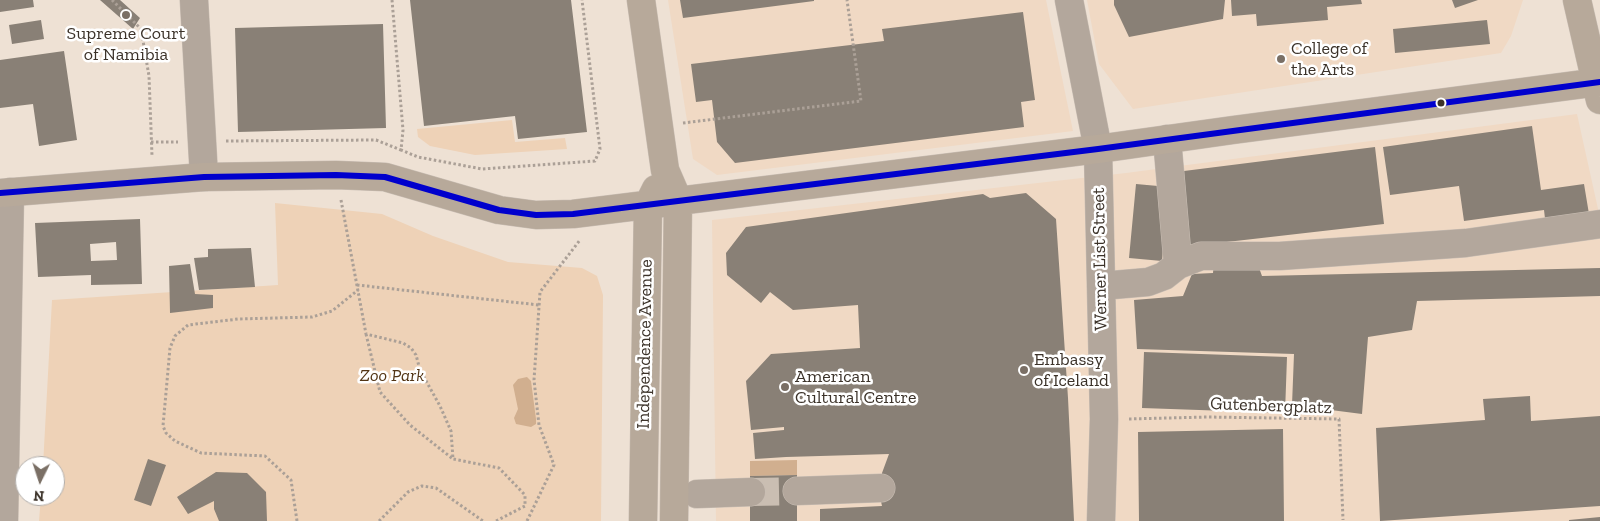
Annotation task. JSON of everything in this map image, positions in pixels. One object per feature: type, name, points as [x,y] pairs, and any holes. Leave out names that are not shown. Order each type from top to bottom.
[{"type":"main road","name":"Independence Avenue","points":[[641,0],[665,170],[678,200],[674,521]]},
{"type":"main road","points":[[5,193],[204,177],[336,175],[385,177],[499,210],[536,215],[600,212],[678,200],[1167,139],[1599,89],[1577,0]]},
{"type":"main road","name":"Independence Avenue","points":[[643,521],[648,205],[665,170]]},
{"type":"street","points":[[194,0],[204,177]]},
{"type":"street","name":"Werner List Street","points":[[1069,0],[1098,149],[1104,419],[1101,521]]},
{"type":"street","points":[[1167,139],[1178,265]]},
{"type":"street","points":[[4,521],[5,193]]},
{"type":"street","points":[[1101,286],[1148,282],[1164,276],[1178,265],[1201,256],[1280,256],[1466,243],[1600,224]]},
{"type":"street","points":[[797,491],[881,488]]},
{"type":"street","points":[[696,494],[751,492]]},
{"type":"path","points":[[112,0],[141,29],[149,76],[153,181]]},
{"type":"path","points":[[392,0],[403,130],[401,150]]},
{"type":"path","points":[[151,142],[376,140],[418,157],[482,170],[595,161],[600,149],[582,0]]},
{"type":"path","points":[[660,126],[861,102],[847,0]]},
{"type":"path","points":[[336,175],[366,334],[380,392],[410,425],[453,459],[499,468],[525,495],[525,506],[496,521]]},
{"type":"path","points":[[527,521],[554,465],[539,425],[534,380],[540,292],[570,253]]},
{"type":"path","points":[[357,285],[539,305]]},
{"type":"path","points":[[297,521],[291,480],[265,456],[201,453],[166,434],[163,426],[170,348],[175,336],[188,325],[238,319],[312,317],[332,311],[358,290]]},
{"type":"path","points":[[366,334],[403,343],[411,348],[416,355],[420,370],[440,406],[450,431],[453,459]]},
{"type":"path","name":"Gutenbergplatz","points":[[1104,419],[1339,420],[1343,520]]},
{"type":"path","points":[[379,521],[408,492],[422,486],[436,488],[483,521]]},
{"type":"shaded area","points":[[668,0],[1046,0],[1073,131],[717,175],[693,159]]},
{"type":"shaded area","name":"College of the Arts","points":[[1087,0],[1523,0],[1511,36],[1501,53],[1133,109],[1099,64]]},
{"type":"shaded area","points":[[1577,114],[1600,218],[1600,521],[716,521],[712,220],[1126,173]]},
{"type":"shaded area","points":[[527,377],[531,381],[536,419],[536,424],[531,427],[516,424],[514,418],[518,409],[513,385],[518,379]]},
{"type":"shaded area","points":[[797,460],[797,475],[750,476],[750,461]]},
{"type":"green space","points":[[512,120],[515,142],[565,138],[567,149],[475,155],[430,146],[418,137],[417,129]]},
{"type":"green space","name":"Zoo Park","points":[[275,203],[382,214],[433,236],[508,262],[582,268],[597,276],[603,295],[601,521],[39,521],[40,506],[65,506],[65,456],[44,456],[52,300],[278,285]]},
{"type":"building","points":[[0,0],[33,0],[34,7],[0,12]]},
{"type":"building","name":"Supreme Court of Namibia","points":[[100,0],[120,0],[140,18],[133,29]]},
{"type":"building","points":[[410,0],[571,0],[587,132],[518,139],[515,116],[424,126]]},
{"type":"building","points":[[680,0],[814,0],[814,1],[683,18]]},
{"type":"building","points":[[1114,0],[1225,0],[1223,19],[1129,37],[1114,5]]},
{"type":"building","points":[[1231,0],[1361,0],[1362,4],[1327,7],[1328,20],[1257,26],[1256,14],[1232,16]]},
{"type":"building","points":[[1452,0],[1478,0],[1455,8]]},
{"type":"building","points":[[1023,12],[1035,100],[1021,102],[1024,127],[735,163],[717,142],[712,100],[696,102],[691,64],[884,41],[882,29]]},
{"type":"building","points":[[41,20],[44,39],[12,44],[9,25]]},
{"type":"building","points":[[1487,20],[1490,44],[1395,53],[1393,29]]},
{"type":"building","points":[[383,24],[386,128],[238,132],[235,28]]},
{"type":"building","points":[[64,51],[77,140],[39,146],[33,104],[0,108],[0,60]]},
{"type":"building","points":[[1532,126],[1541,190],[1584,184],[1590,220],[1546,227],[1544,210],[1464,221],[1459,186],[1390,195],[1383,147]]},
{"type":"building","points":[[1375,147],[1384,224],[1183,247],[1176,172]]},
{"type":"building","points":[[1136,184],[1169,187],[1162,261],[1129,258]]},
{"type":"building","points":[[1026,193],[1056,219],[1074,521],[820,521],[820,509],[882,506],[880,497],[882,473],[889,454],[755,459],[753,433],[784,430],[784,427],[751,430],[746,381],[771,354],[860,348],[858,305],[793,310],[770,292],[761,303],[727,275],[726,253],[746,227],[983,194],[990,198]]},
{"type":"building","points":[[140,219],[142,284],[91,285],[91,275],[38,277],[35,223]],"holes":[[[116,242],[117,260],[91,261],[90,244]]]},
{"type":"building","points":[[251,248],[255,287],[199,290],[194,258],[208,257],[208,249]]},
{"type":"building","points":[[1214,260],[1258,265],[1262,276],[1600,268],[1600,296],[1417,301],[1412,330],[1368,337],[1362,414],[1292,405],[1294,354],[1137,349],[1134,300],[1183,296],[1192,274],[1213,273]]},
{"type":"building","points":[[190,264],[195,294],[213,295],[213,308],[170,313],[169,266]]},
{"type":"building","points":[[1144,352],[1287,357],[1285,413],[1142,408]]},
{"type":"building","points":[[1530,396],[1531,421],[1600,416],[1600,506],[1380,521],[1376,428],[1485,420],[1483,399]]},
{"type":"building","points":[[1283,429],[1284,521],[1139,521],[1138,432]]},
{"type":"building","points":[[148,459],[166,465],[151,506],[134,500]]},
{"type":"building","points":[[216,472],[247,473],[266,492],[267,521],[219,521],[214,509],[214,501],[188,514],[177,497]]},
{"type":"building","points":[[797,475],[797,521],[750,521],[750,476]]},
{"type":"building","points":[[1600,517],[1600,521],[1569,521],[1569,520]]},
{"type":"tunnel","points":[[751,492],[797,491]]},
{"type":"transit line","points":[[0,193],[204,177],[336,175],[385,177],[499,210],[536,215],[573,214],[1098,149],[1600,82]]},
{"type":"place","name":"Supreme Court of Namibia","points":[[126,15]]},
{"type":"place","name":"College of the Arts","points":[[1281,59]]},
{"type":"place","name":"Embassy of Iceland","points":[[1024,370]]},
{"type":"place","name":"American Cultural Centre","points":[[785,387]]}]
